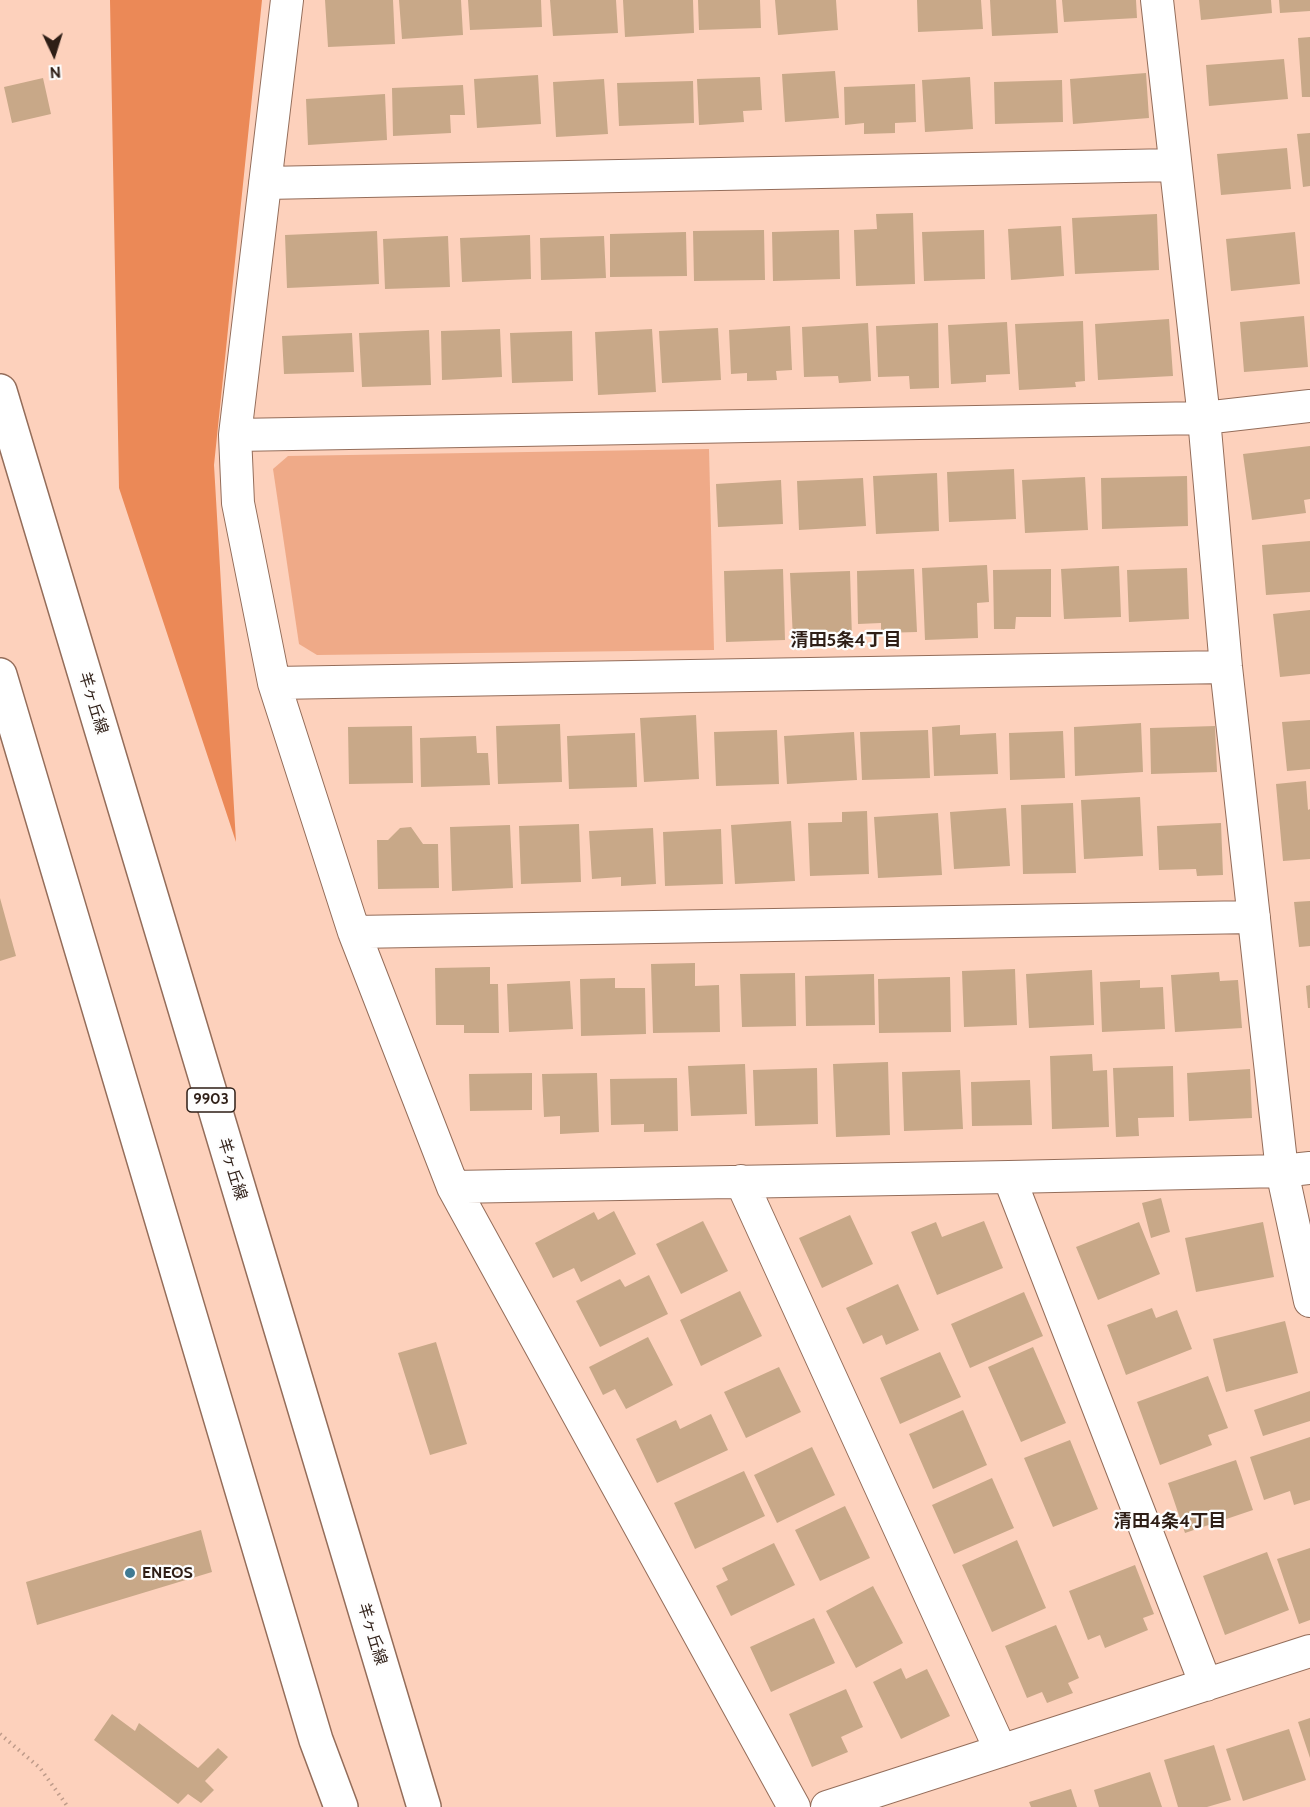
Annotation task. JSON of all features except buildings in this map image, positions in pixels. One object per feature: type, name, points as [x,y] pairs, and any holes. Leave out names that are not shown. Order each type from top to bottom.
[{"type":"main road","name":"羊ヶ丘線","points":[[0,392],[424,1807]]},
{"type":"main road","points":[[0,675],[313,1728],[341,1807]]},
{"type":"street","points":[[286,0],[235,435],[238,503],[274,683],[354,932],[453,1187],[794,1807]]},
{"type":"street","points":[[1157,0],[1254,917],[1296,1169],[1310,1301]]},
{"type":"street","points":[[265,183],[1175,165]]},
{"type":"street","points":[[235,435],[1203,418],[1310,406]]},
{"type":"street","points":[[274,683],[1226,667]]},
{"type":"street","points":[[354,932],[1254,917]]},
{"type":"street","points":[[453,1187],[1009,1177],[1296,1169]]},
{"type":"street","points":[[1009,1177],[1206,1686]]},
{"type":"street","points":[[741,1181],[1000,1751]]},
{"type":"street","points":[[827,1807],[1310,1651]]},
{"type":"path","points":[[0,1734],[40,1768],[69,1807]]},
{"type":"shaded area","points":[[110,0],[262,0],[214,465],[236,842],[119,488]]},
{"type":"shaded area","points":[[709,449],[714,650],[317,655],[299,644],[273,469],[288,456]]},
{"type":"place","name":"ENEOS","points":[[130,1573]]},
{"type":"district","name":"清田5条4丁目","points":[[846,641]]},
{"type":"district","name":"清田4条4丁目","points":[[1170,1522]]}]
